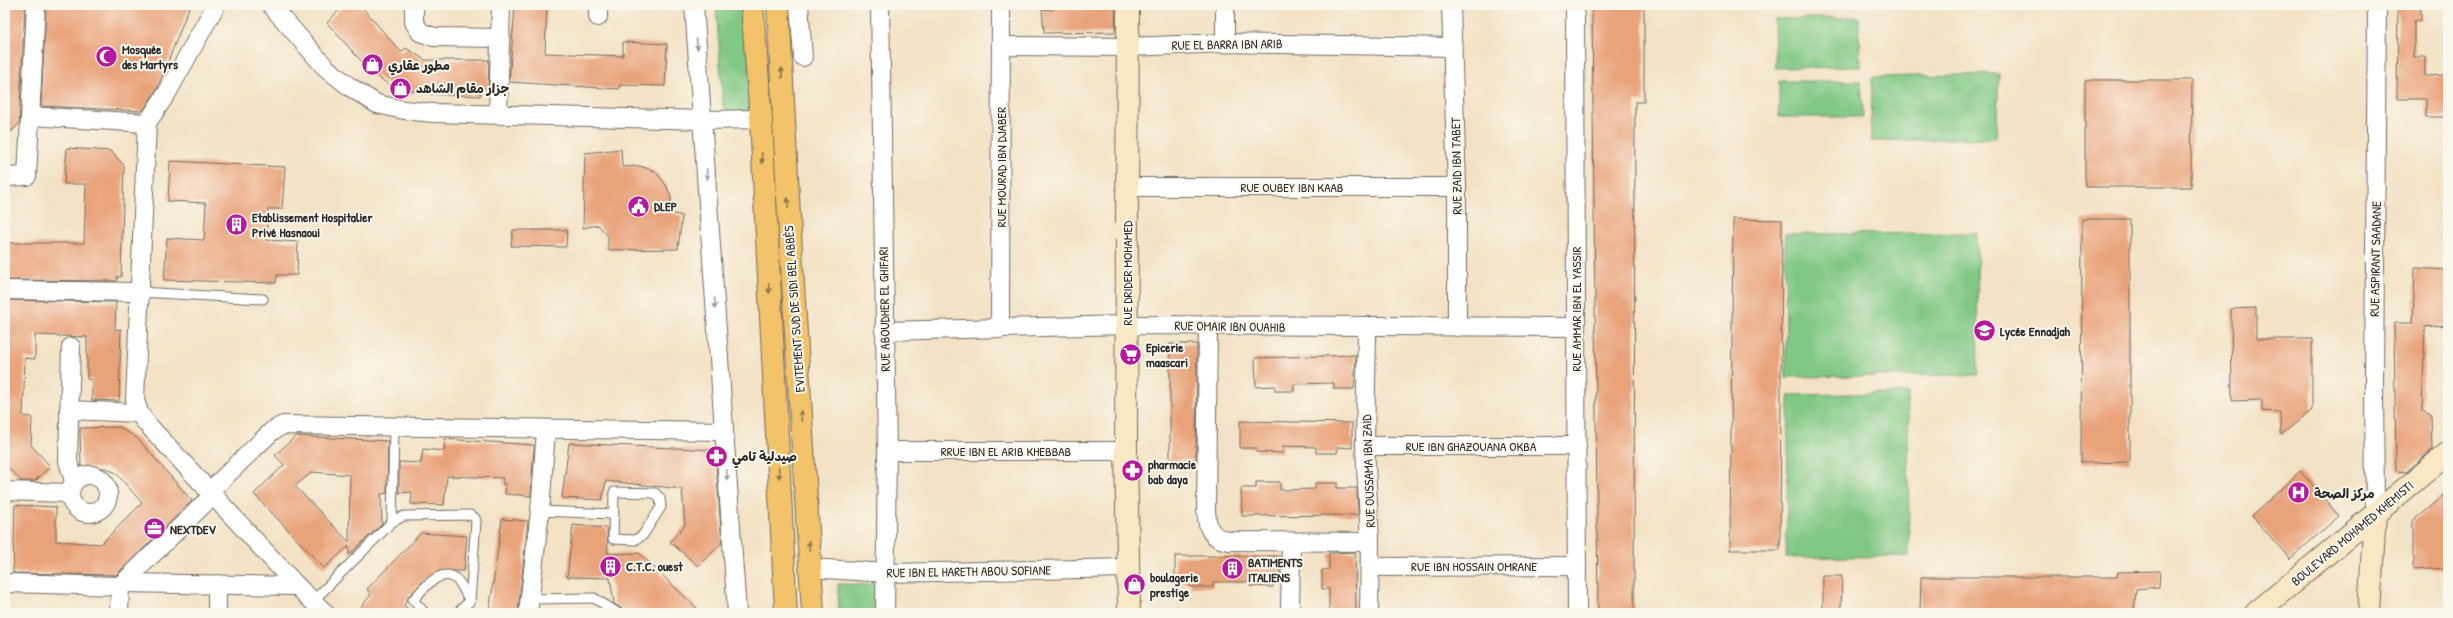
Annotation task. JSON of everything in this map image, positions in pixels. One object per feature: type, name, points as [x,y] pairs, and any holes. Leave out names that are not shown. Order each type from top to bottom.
[{"type":"highway","name":"EVITEMENT SUD DE SIDI BEL ABBÈS","points":[[752,5],[761,119],[786,613]]},
{"type":"highway","name":"EVITEMENT SUD DE SIDI BEL ABBÈS","points":[[778,5],[790,235],[813,613]]},
{"type":"street","points":[[5,176],[27,176],[36,5]]},
{"type":"street","points":[[216,5],[167,92],[146,122],[135,400],[139,413],[297,586],[319,607]]},
{"type":"street","points":[[271,5],[325,67],[350,87],[377,104],[404,110],[433,113],[703,120],[761,119]]},
{"type":"street","points":[[414,5],[414,22],[420,32],[434,37],[501,38]]},
{"type":"street","points":[[498,114],[502,5]]},
{"type":"street","points":[[694,5],[737,613]]},
{"type":"street","points":[[799,5],[803,57]]},
{"type":"street","name":"RUE ABOUDHER EL GHIFARI","points":[[880,5],[887,451],[885,613]]},
{"type":"street","name":"RUE MOURAD IBN DJABER","points":[[1000,329],[1001,5]]},
{"type":"street","name":"RUE DRIDER MOHAMED","points":[[1128,5],[1126,451],[1129,613]]},
{"type":"street","points":[[1225,5],[1226,43]]},
{"type":"street","name":"RUE ZAID IBN TABET","points":[[1451,5],[1457,187],[1457,327]]},
{"type":"street","name":"RUE AMMAR IBN EL YASSIR","points":[[1575,5],[1577,613]]},
{"type":"street","name":"RUE ASPIRANT SAADANE","points":[[2375,513],[2374,382],[2377,5]]},
{"type":"street","name":"RUE EL BARRA IBN ARIB","points":[[1002,46],[1129,47],[1226,43],[1453,47]]},
{"type":"street","points":[[30,116],[146,122]]},
{"type":"street","name":"RUE OUBEY IBN KAAB","points":[[1127,187],[1457,187]]},
{"type":"street","points":[[5,290],[140,292]]},
{"type":"street","name":"RUE OMAIR IBN OUAHIB","points":[[884,331],[1126,326],[1367,328],[1576,327]]},
{"type":"street","points":[[1208,326],[1206,510],[1209,530],[1222,540],[1291,543],[1370,542]]},
{"type":"street","name":"RUE OUSSAMA IBN ZAID","points":[[1367,328],[1365,446],[1371,567],[1369,613]]},
{"type":"street","points":[[5,491],[72,487],[68,461],[71,347]]},
{"type":"street","points":[[69,410],[139,413]]},
{"type":"street","points":[[119,613],[122,584],[272,431],[283,425],[546,430],[724,431]]},
{"type":"street","points":[[528,606],[540,511],[546,430]]},
{"type":"street","name":"RUE IBN GHAZOUANA OKBA","points":[[1365,446],[1577,446]]},
{"type":"street","name":"RRUE IBN EL ARIB KHEBBAB","points":[[887,451],[1126,451]]},
{"type":"street","name":"BOULEVARD MOHAMED KHEMISTI","points":[[2256,613],[2448,453]]},
{"type":"street","points":[[2369,613],[2375,513]]},
{"type":"street","points":[[1290,613],[1291,543]]},
{"type":"street","name":"RUE IBN HOSSAIN OMRANE","points":[[1371,567],[1577,566]]},
{"type":"street","name":"RUE IBN EL HARETH ABOU SOFIANE","points":[[810,568],[886,573],[1128,568]]},
{"type":"street","points":[[5,583],[297,586]]},
{"type":"street","points":[[217,584],[217,613]]},
{"type":"lane","points":[[140,292],[263,299]]},
{"type":"lane","points":[[392,522],[394,426]]},
{"type":"lane","points":[[614,492],[654,493],[660,498],[661,507],[643,535],[635,540],[613,539],[614,514],[614,492]]},
{"type":"lane","points":[[540,511],[614,514]]},
{"type":"lane","points":[[319,607],[392,522],[404,516],[470,515],[475,518],[470,601],[457,613]]},
{"type":"lane","points":[[425,613],[413,600],[432,580],[443,575],[452,577],[459,582],[470,601]]},
{"type":"lane","points":[[528,606],[594,598],[618,613]]},
{"type":"green space","points":[[716,5],[747,5],[751,107],[743,113],[731,114],[723,106]]},
{"type":"green space","points":[[1859,17],[1860,67],[1775,68],[1774,19]]},
{"type":"green space","points":[[1999,74],[1996,138],[1871,141],[1872,77]]},
{"type":"green space","points":[[1779,81],[1861,81],[1863,117],[1779,117]]},
{"type":"green space","points":[[1977,233],[1978,375],[1786,377],[1785,234]]},
{"type":"green space","points":[[1908,393],[1909,556],[1786,558],[1789,395]]},
{"type":"green space","points":[[838,584],[883,585],[883,613],[839,613]]},
{"type":"building","points":[[5,5],[25,5],[19,124],[5,138]]},
{"type":"building","name":"Mosquée des Martyrs","points":[[46,5],[190,5],[158,87],[143,111],[41,106]]},
{"type":"building","points":[[344,5],[360,5],[401,52],[406,48],[425,60],[489,60],[488,88],[481,88],[480,96],[432,94],[394,88],[372,73],[327,23]]},
{"type":"building","points":[[515,5],[547,5],[545,53],[623,56],[623,42],[667,44],[665,86],[620,85],[619,89],[509,82]]},
{"type":"building","points":[[1054,5],[1116,5],[1115,32],[1044,33],[1042,9],[1053,10]]},
{"type":"building","points":[[1592,5],[1644,5],[1644,102],[1635,102],[1634,613],[1598,613]]},
{"type":"building","points":[[2398,5],[2421,5],[2421,21],[2414,21],[2414,57],[2425,57],[2425,76],[2448,75],[2448,117],[2426,117],[2426,99],[2397,99]]},
{"type":"building","points":[[2085,80],[2192,80],[2191,187],[2085,187]]},
{"type":"building","points":[[67,148],[110,151],[124,165],[121,277],[117,277],[117,281],[5,280],[5,243],[84,243],[86,184],[64,184]]},
{"type":"building","points":[[621,149],[622,167],[640,166],[655,171],[666,185],[671,197],[671,213],[682,216],[678,249],[608,250],[608,236],[598,225],[583,228],[585,153]]},
{"type":"building","name":"Etablissement Hospitalier Privé Hasnaoui","points":[[170,161],[285,167],[282,209],[268,209],[266,240],[298,242],[297,275],[277,275],[276,283],[164,280],[167,238],[204,240],[206,203],[168,201]]},
{"type":"building","points":[[1733,219],[1782,220],[1780,550],[1730,550]]},
{"type":"building","points":[[2082,219],[2130,219],[2130,462],[2081,463]]},
{"type":"building","points":[[513,230],[567,230],[566,247],[511,246]]},
{"type":"building","points":[[2415,268],[2448,270],[2448,325],[2425,327],[2422,410],[2431,414],[2432,450],[2406,472],[2396,471],[2394,323],[2413,323]]},
{"type":"building","points":[[5,300],[116,302],[115,330],[121,329],[119,401],[92,400],[92,380],[87,379],[87,337],[35,335],[35,359],[25,358],[23,416],[32,417],[31,445],[50,466],[35,481],[21,481],[5,464]]},
{"type":"building","points":[[2256,308],[2256,339],[2312,339],[2312,410],[2281,435],[2280,412],[2262,411],[2262,400],[2232,401],[2231,309]]},
{"type":"building","points":[[1170,344],[1197,344],[1196,460],[1170,460]]},
{"type":"building","points":[[1356,355],[1354,389],[1334,389],[1334,383],[1294,384],[1294,391],[1275,391],[1275,386],[1256,387],[1255,358]]},
{"type":"building","points":[[1240,421],[1352,423],[1352,448],[1338,447],[1337,453],[1316,453],[1316,447],[1283,446],[1283,453],[1256,452],[1257,448],[1240,448]]},
{"type":"building","points":[[119,427],[138,439],[192,501],[116,575],[13,573],[15,505],[56,507],[56,541],[101,544],[142,503],[116,473],[105,468],[81,468],[80,428]]},
{"type":"building","points":[[296,436],[388,441],[387,493],[381,494],[382,524],[349,555],[349,546],[324,568],[254,494],[284,465],[275,455]],"holes":[[[312,472],[350,475],[349,542],[295,486]]]},
{"type":"building","points":[[445,439],[534,445],[531,496],[505,494],[506,484],[503,485],[503,478],[447,476],[444,505],[411,504],[412,492],[399,493],[399,462],[421,463],[423,449],[444,451]]},
{"type":"building","points":[[569,443],[715,450],[722,543],[698,566],[670,542],[685,525],[682,489],[606,481],[602,500],[562,498]]},
{"type":"building","name":"مركز الصحة","points":[[2300,471],[2339,516],[2290,559],[2252,516]]},
{"type":"building","points":[[1256,482],[1280,482],[1280,490],[1315,489],[1315,483],[1337,483],[1337,488],[1357,488],[1358,515],[1242,516],[1241,488],[1256,488]]},
{"type":"building","points":[[2448,491],[2448,568],[2413,570],[2413,521]]},
{"type":"building","points":[[502,519],[528,521],[518,613],[489,613]]},
{"type":"building","name":"C.T.C. ouest","points":[[573,525],[607,528],[608,554],[639,553],[702,613],[624,613],[621,608],[614,604],[610,578],[567,577]]},
{"type":"building","points":[[421,533],[467,536],[464,571],[439,571],[424,580],[409,596],[404,605],[412,613],[356,613],[371,595],[367,589]]},
{"type":"building","points":[[1355,552],[1356,613],[1329,613],[1329,589],[1322,589],[1322,570],[1329,569],[1329,553]]},
{"type":"building","name":"BATIMENTS ITALIENS","points":[[1175,556],[1280,556],[1280,581],[1274,581],[1273,587],[1250,586],[1249,582],[1213,582],[1213,587],[1190,587],[1191,582],[1175,583]]},
{"type":"building","points":[[2160,571],[2159,587],[2136,589],[2134,613],[1920,613],[1921,577],[2117,577],[2118,572]]},
{"type":"building","points":[[1823,576],[1842,576],[1841,613],[1823,613]]},
{"type":"place","name":"Mosquée des Martyrs","points":[[107,56]]},
{"type":"place","name":"مطور عقاري","points":[[373,65]]},
{"type":"place","name":"جزار مقام الشاهد","points":[[400,88]]},
{"type":"place","name":"DLEP","points":[[639,206]]},
{"type":"place","name":"Etablissement Hospitalier Privé Hasnaoui","points":[[236,224]]},
{"type":"place","name":"Lycée Ennadjah","points":[[1984,331]]},
{"type":"place","name":"Epicerie maascari","points":[[1130,354]]},
{"type":"place","name":"صيدلية تامي","points":[[716,456]]},
{"type":"place","name":"pharmacie bab daya","points":[[1132,471]]},
{"type":"place","name":"مركز الصحة","points":[[2298,493]]},
{"type":"place","name":"NEXTDEV","points":[[154,529]]},
{"type":"place","name":"C.T.C. ouest","points":[[610,566]]},
{"type":"place","name":"BATIMENTS ITALIENS","points":[[1232,569]]},
{"type":"place","name":"boulagerie prestige","points":[[1134,584]]}]
